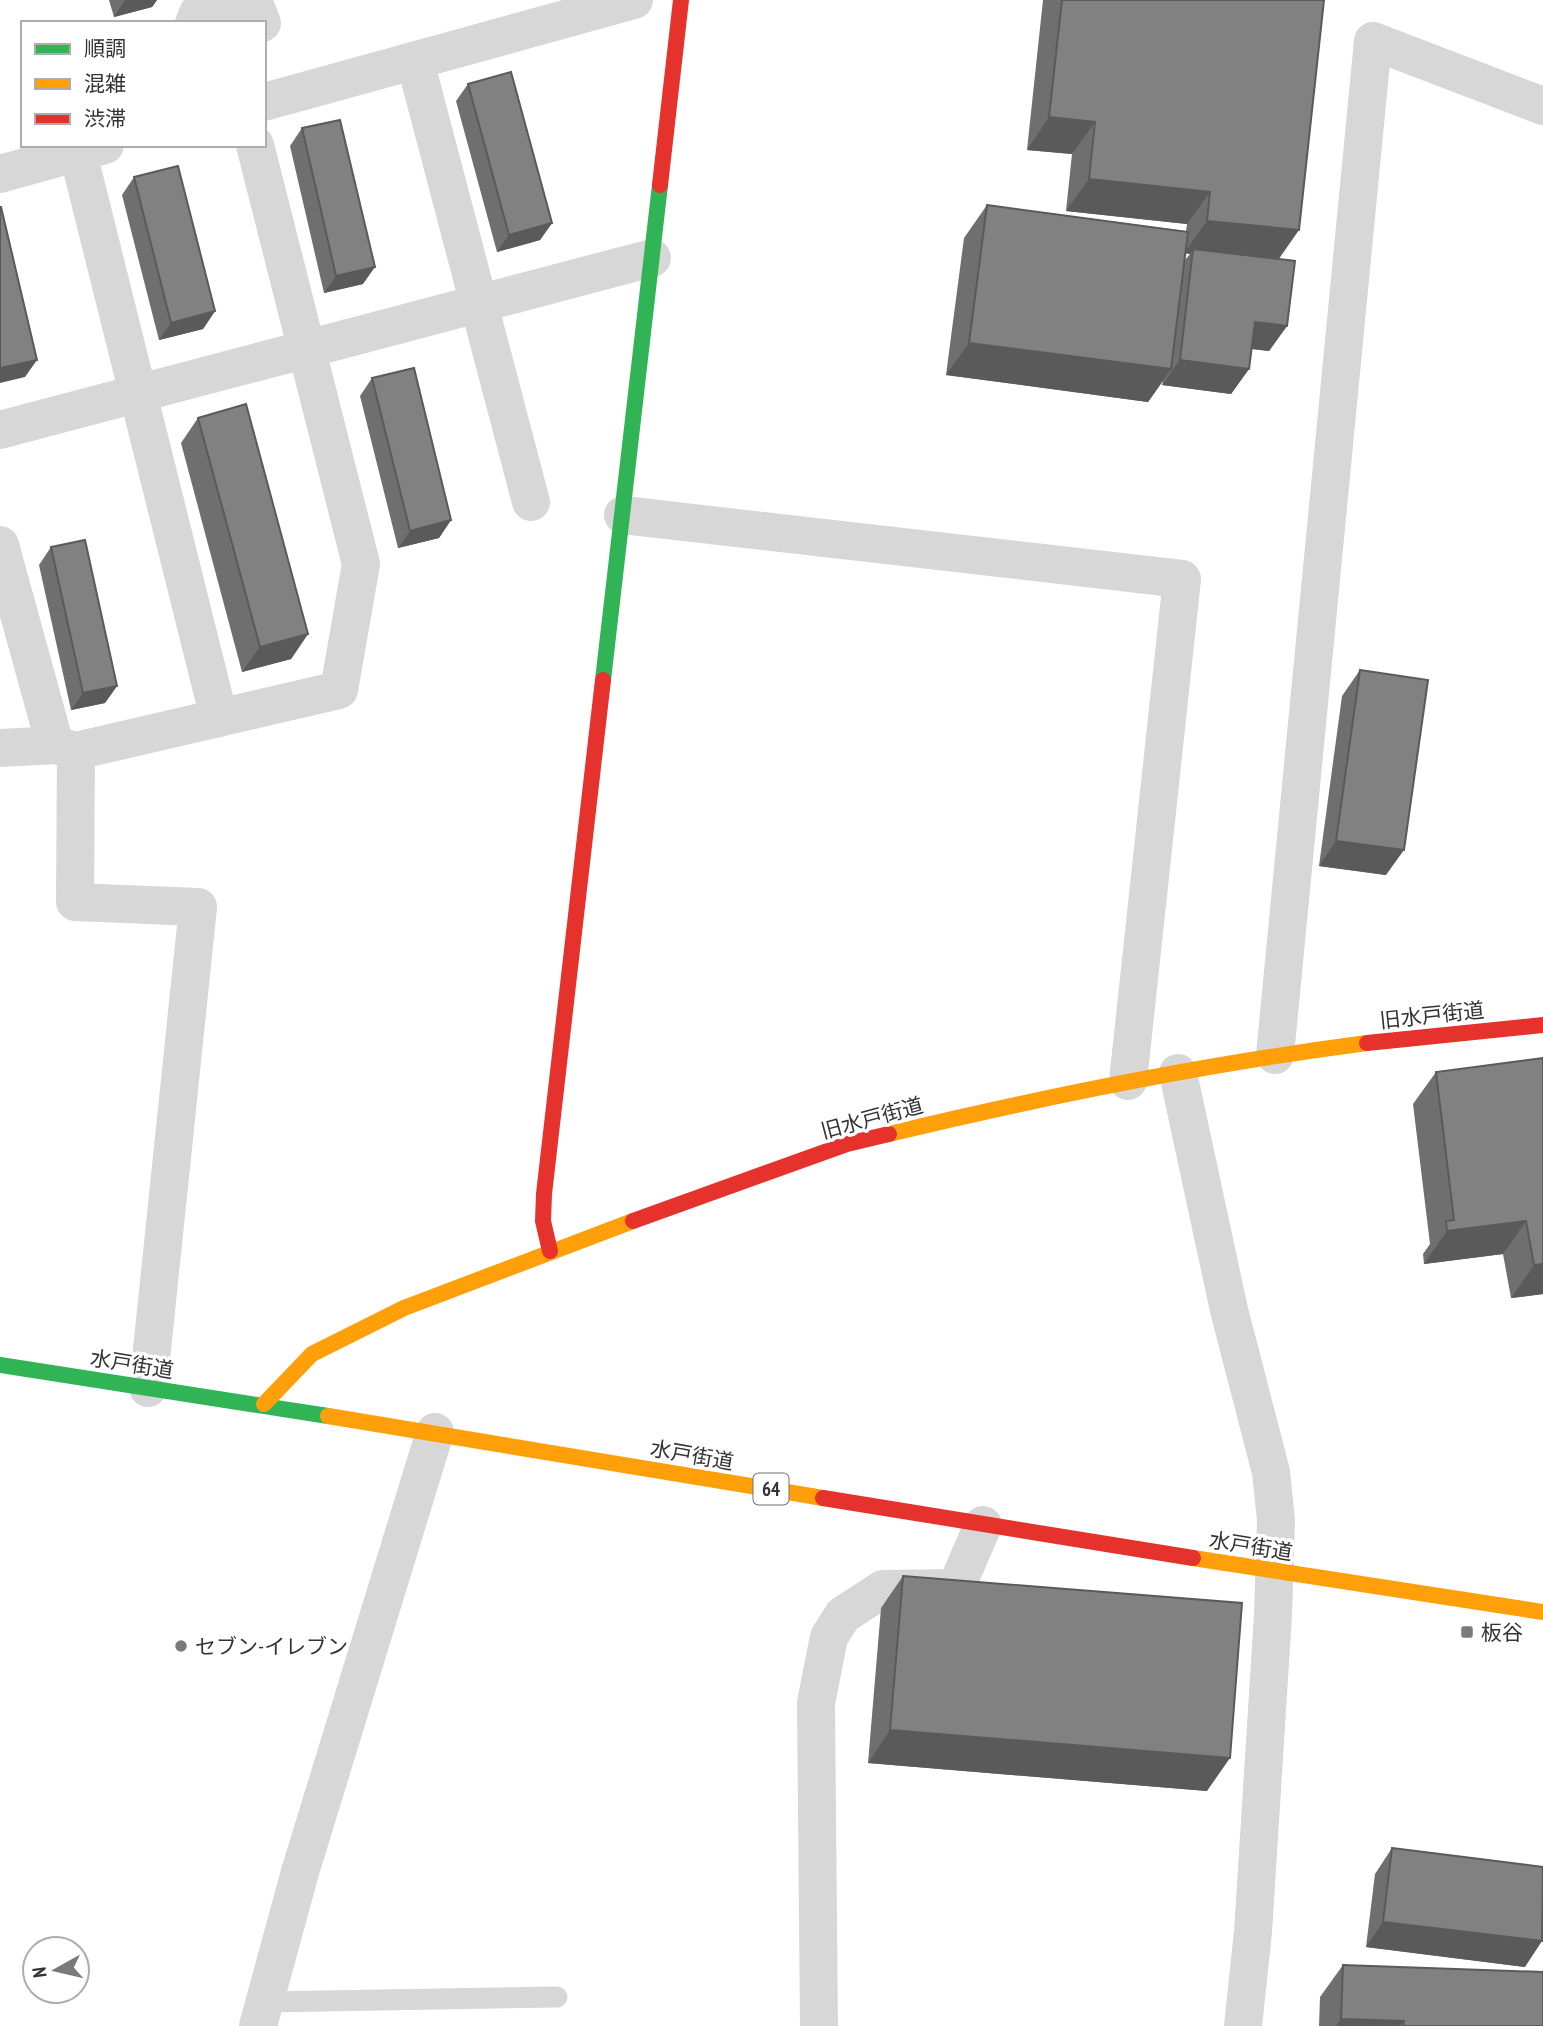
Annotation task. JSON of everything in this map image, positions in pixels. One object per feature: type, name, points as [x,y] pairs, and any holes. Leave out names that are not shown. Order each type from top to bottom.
[{"type":"street","points":[[266,101],[634,0]]},
{"type":"street","points":[[550,1251],[543,1222],[544,1194],[681,0]]},
{"type":"street","points":[[195,21],[198,13],[225,3],[256,8],[261,21]]},
{"type":"street","points":[[1275,1055],[1373,41],[1543,106]]},
{"type":"street","points":[[415,61],[531,502]]},
{"type":"street","points":[[0,748],[65,748],[219,718],[339,690],[361,564],[254,147]]},
{"type":"street","points":[[0,174],[92,149],[139,394],[219,718]]},
{"type":"street","points":[[0,430],[652,258]]},
{"type":"street","points":[[623,515],[1182,579],[1128,1081]]},
{"type":"street","points":[[0,545],[65,748],[75,902],[198,907],[148,1388]]},
{"type":"street","name":"旧水戸街道","points":[[264,1404],[312,1354],[404,1308],[738,1181],[847,1144],[1021,1102],[1275,1055],[1419,1036],[1543,1025]]},
{"type":"street","points":[[1178,1073],[1229,1310],[1271,1472],[1276,1520],[1276,1572],[1253,1932],[1243,2026]]},
{"type":"street","name":"水戸街道","points":[[0,1365],[264,1404],[983,1525],[1543,1612]]},
{"type":"street","points":[[261,2014],[300,1872],[435,1432]]},
{"type":"street","points":[[819,2026],[816,1703],[829,1637],[843,1615],[883,1589],[956,1587],[983,1525]]},
{"type":"lane","points":[[261,2014],[557,1997]]},
{"type":"building","points":[[1062,0],[1324,0],[1299,230],[1207,221],[1210,192],[1089,179],[1095,122],[1049,117]]},
{"type":"building","points":[[511,72],[552,223],[509,235],[468,84]]},
{"type":"building","points":[[340,120],[375,267],[336,276],[302,128]]},
{"type":"building","points":[[178,166],[215,311],[171,323],[134,177]]},
{"type":"building","points":[[987,205],[1188,232],[1171,369],[969,343]]},
{"type":"building","points":[[0,207],[37,360],[0,368]]},
{"type":"building","points":[[1193,249],[1295,261],[1287,326],[1255,322],[1249,369],[1180,360]]},
{"type":"building","points":[[414,368],[451,520],[410,531],[372,378]]},
{"type":"building","points":[[246,404],[308,634],[260,647],[198,418]]},
{"type":"building","points":[[85,540],[117,686],[83,693],[51,547]]},
{"type":"building","points":[[1360,670],[1428,680],[1404,850],[1336,841]]},
{"type":"building","points":[[1543,1058],[1543,1264],[1534,1265],[1526,1221],[1447,1231],[1446,1221],[1454,1220],[1436,1072]]},
{"type":"building","points":[[903,1576],[1242,1603],[1230,1758],[890,1730]]},
{"type":"building","points":[[1392,1848],[1543,1867],[1542,1941],[1383,1922]]},
{"type":"building","points":[[1343,1965],[1543,1972],[1543,2026],[1403,2026],[1404,2021],[1341,2019]]},
{"type":"traffic: fast","points":[[603,680],[660,185]]},
{"type":"traffic: fast","points":[[0,1365],[328,1416]]},
{"type":"traffic: slow","points":[[889,1134],[1127,1082],[1367,1043]]},
{"type":"traffic: slow","points":[[264,1404],[312,1354],[404,1308],[633,1221]]},
{"type":"traffic: slow","points":[[328,1416],[823,1498]]},
{"type":"traffic: slow","points":[[1193,1558],[1543,1612]]},
{"type":"traffic: jam","points":[[660,185],[681,0]]},
{"type":"traffic: jam","points":[[550,1251],[543,1221],[544,1194],[603,680]]},
{"type":"traffic: jam","points":[[1367,1043],[1543,1025]]},
{"type":"traffic: jam","points":[[633,1221],[847,1144],[889,1134]]},
{"type":"traffic: jam","points":[[823,1498],[1193,1558]]},
{"type":"place","name":"板谷","points":[[1467,1632]]},
{"type":"place","name":"セブン-イレブン","points":[[181,1646]]}]
